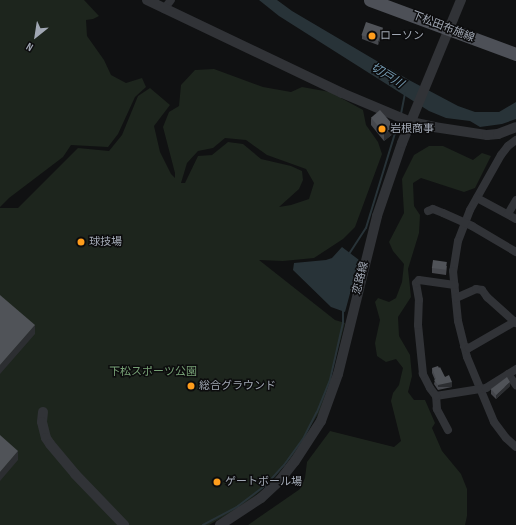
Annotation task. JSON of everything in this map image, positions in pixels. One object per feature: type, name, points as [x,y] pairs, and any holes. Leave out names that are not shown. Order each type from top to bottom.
[{"type":"main road","name":"下松田布施線","points":[[370,0],[516,54]]},
{"type":"street","points":[[147,0],[342,93],[411,122],[487,135],[498,134],[516,127]]},
{"type":"street","points":[[164,9],[171,0]]},
{"type":"street","name":"恋路線","points":[[220,525],[261,498],[280,480],[296,461],[321,421],[338,374],[377,216],[402,143],[461,0]]},
{"type":"street","points":[[516,140],[508,146],[501,155],[477,198],[458,241],[454,259],[456,298],[464,346],[494,422],[506,438],[516,447]]},
{"type":"street","points":[[477,198],[516,219]]},
{"type":"street","points":[[508,214],[516,200]]},
{"type":"street","points":[[428,211],[434,209],[516,252]]},
{"type":"street","points":[[448,430],[438,409],[436,396],[423,374],[418,326],[419,300],[416,283],[419,280],[455,285]]},
{"type":"street","points":[[456,298],[476,289],[482,290],[487,298],[516,322],[469,348],[464,346]]},
{"type":"street","points":[[436,396],[481,389],[516,369]]},
{"type":"street","points":[[508,374],[516,385]]},
{"type":"street","points":[[43,412],[42,422],[46,438],[50,444],[75,474],[124,525]]},
{"type":"green space","points":[[0,0],[84,0],[99,16],[86,20],[87,36],[104,60],[111,75],[126,83],[142,78],[146,87],[135,97],[118,134],[108,147],[71,145],[63,157],[9,198],[0,207]]},
{"type":"green space","name":"下松スポーツ公園","points":[[214,69],[263,87],[291,92],[302,87],[330,92],[363,110],[366,125],[378,142],[382,154],[355,227],[343,239],[314,258],[283,261],[259,260],[335,320],[345,323],[329,384],[320,411],[293,455],[276,476],[257,494],[237,509],[209,525],[0,525],[0,208],[18,208],[78,148],[109,151],[122,135],[138,96],[150,88],[170,105],[154,126],[160,152],[171,174],[175,178],[163,127],[169,112],[179,106],[181,85],[195,70]],"holes":[[[225,138],[246,140],[267,155],[306,169],[314,183],[309,199],[279,207],[299,189],[303,180],[302,171],[291,166],[261,159],[243,144],[228,142],[212,155],[198,156],[185,183],[181,183],[187,163],[198,151],[213,148]]]},
{"type":"green space","points":[[429,146],[443,146],[473,160],[482,153],[491,156],[475,188],[464,192],[421,178],[413,183],[414,206],[420,215],[419,233],[408,269],[411,297],[398,317],[399,336],[410,355],[412,376],[408,392],[414,400],[425,400],[435,423],[432,428],[442,451],[461,474],[467,489],[467,516],[465,525],[248,525],[300,489],[305,478],[307,462],[330,431],[394,447],[401,441],[391,401],[393,393],[399,385],[403,368],[396,359],[386,362],[377,356],[375,343],[380,320],[375,302],[378,298],[389,302],[396,298],[402,282],[404,264],[393,251],[389,242],[404,213],[402,179],[414,155]]},
{"type":"water","name":"切戸川","points":[[259,0],[277,0],[292,11],[409,80],[458,106],[475,112],[499,112],[516,102],[516,119],[502,124],[480,127],[470,121],[446,118],[429,111],[279,16]]},
{"type":"water","points":[[342,247],[359,260],[345,312],[331,307],[293,270],[294,263],[326,260],[332,258]]},
{"type":"building","points":[[366,22],[383,28],[378,41],[361,35]]},
{"type":"building","points":[[380,110],[394,126],[385,134],[371,118]]},
{"type":"building","points":[[433,260],[447,262],[446,270],[432,268]]},
{"type":"building","points":[[0,295],[35,325],[0,365]]},
{"type":"building","points":[[438,366],[445,377],[449,375],[452,382],[438,385],[434,380],[436,379],[432,368]]},
{"type":"building","points":[[507,377],[510,382],[496,395],[491,389]]},
{"type":"building","points":[[0,435],[18,451],[0,472]]},
{"type":"waterway","points":[[401,114],[405,93]]},
{"type":"waterway","points":[[349,254],[366,228],[399,120]]},
{"type":"waterway","points":[[203,525],[238,506],[265,486],[284,465],[303,439],[317,412],[330,380],[343,323],[343,309]]},
{"type":"place","name":"ローソン","points":[[372,36]]},
{"type":"place","name":"岩根商事","points":[[382,129]]},
{"type":"place","name":"球技場","points":[[81,242]]},
{"type":"place","name":"総合グラウンド","points":[[191,386]]},
{"type":"place","name":"ゲートボール場","points":[[217,482]]}]
